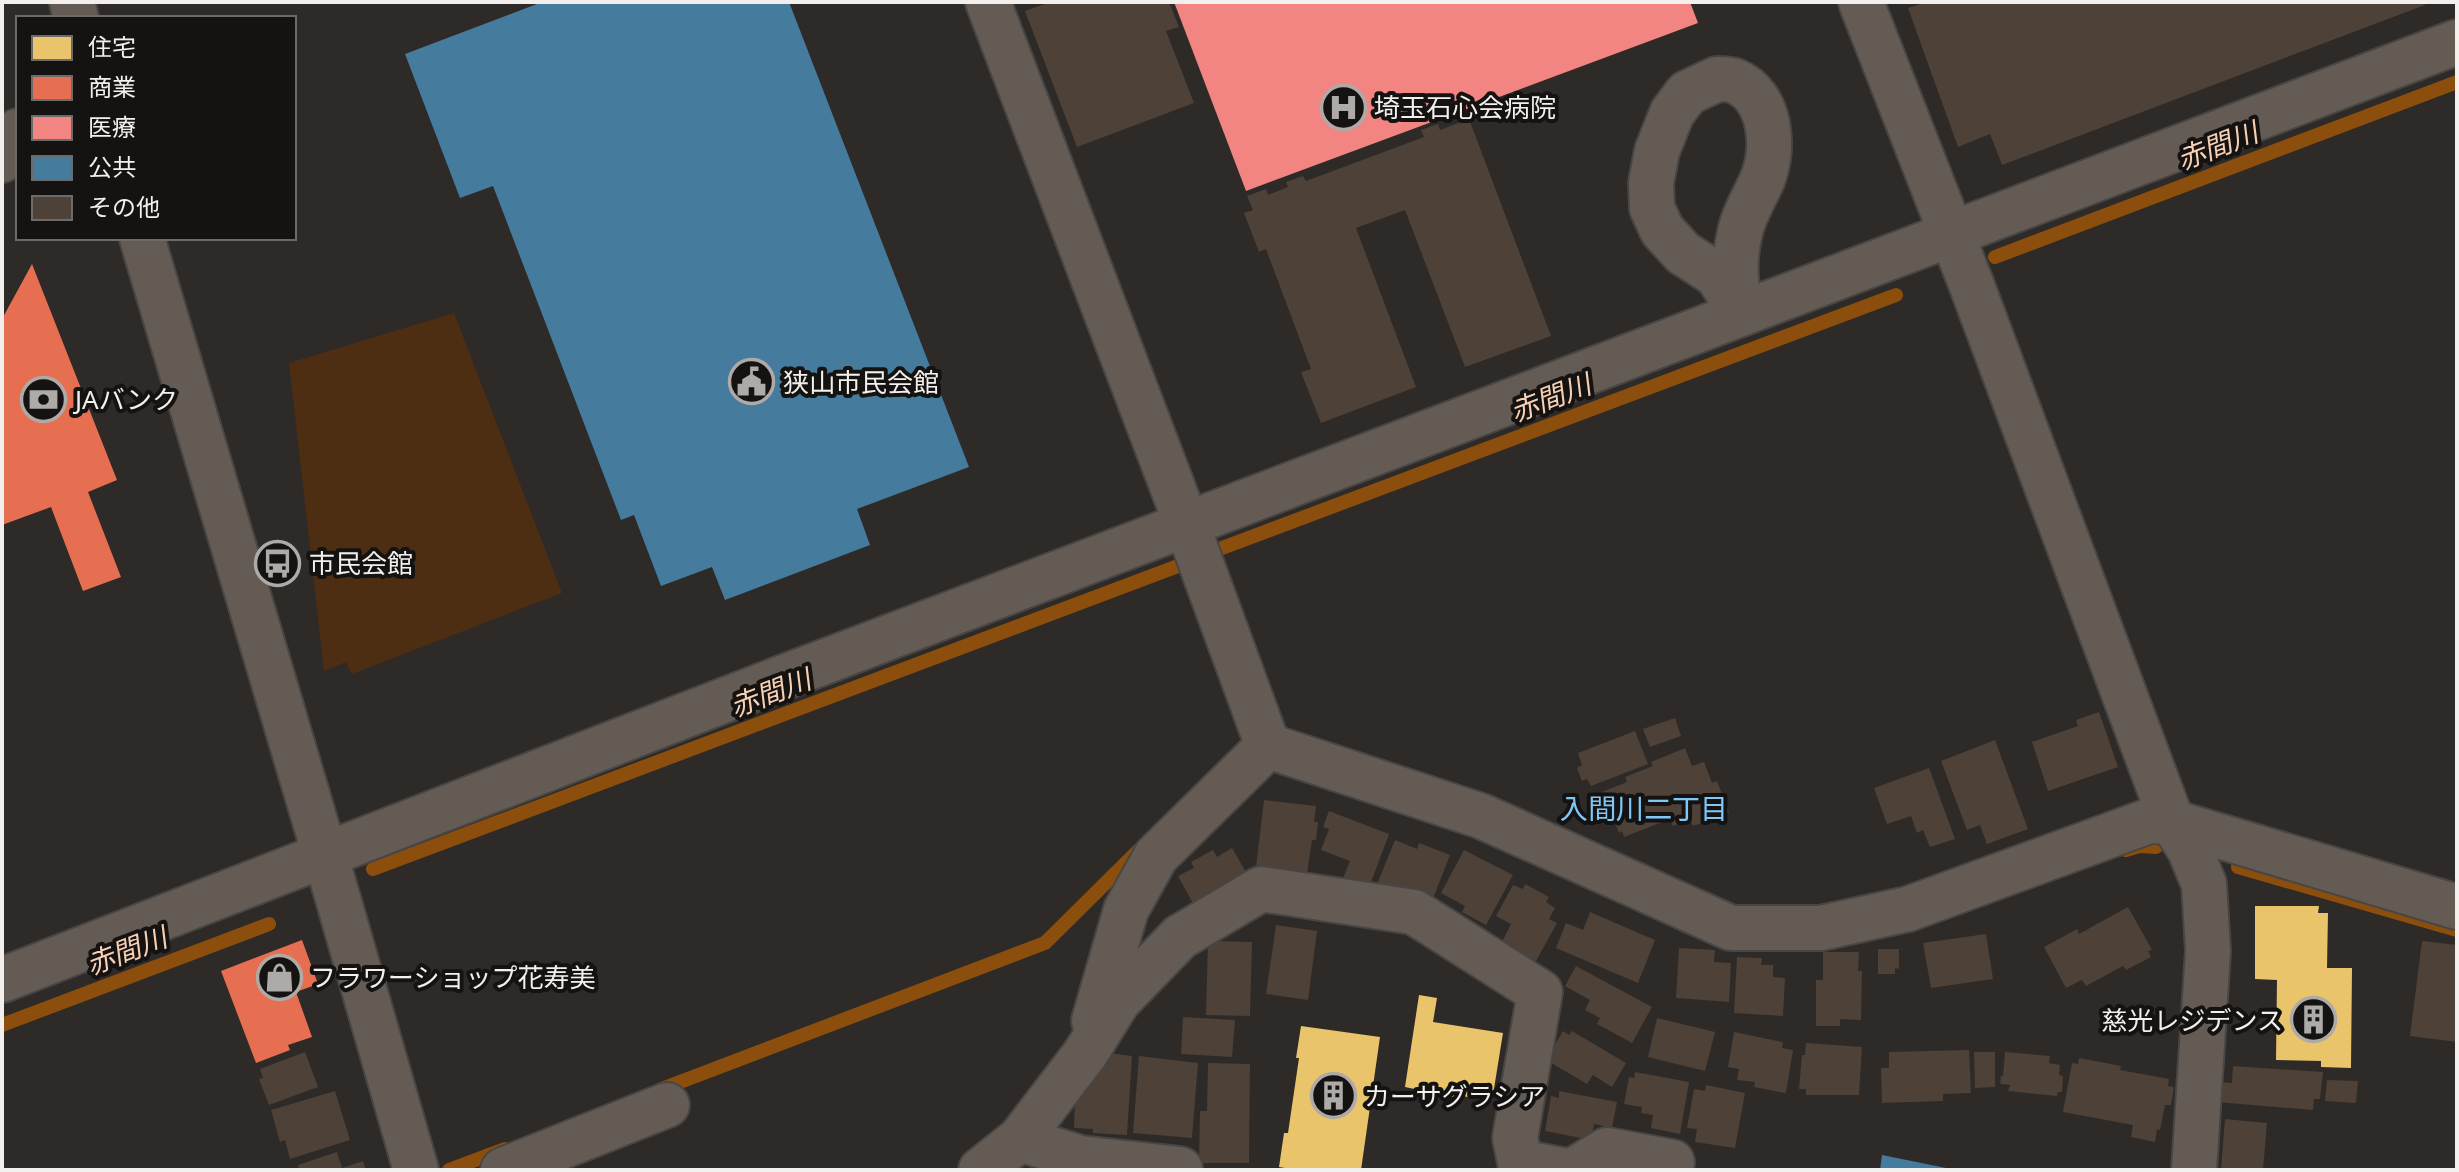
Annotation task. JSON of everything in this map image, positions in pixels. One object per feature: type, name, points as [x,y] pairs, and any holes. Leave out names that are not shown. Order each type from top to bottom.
[{"type":"street","points":[[988,2],[1268,746]]},
{"type":"street","points":[[1861,2],[2172,822],[2190,850],[2204,884],[2208,951],[2194,1170]]},
{"type":"street","points":[[7,978],[787,676],[2457,42]]},
{"type":"street","points":[[1717,79],[1735,82],[1758,99],[1768,126],[1770,150],[1763,177],[1741,229],[1735,257],[1734,282],[1741,313],[1717,275],[1683,253],[1662,230],[1652,208],[1651,183],[1657,151],[1672,113],[1687,93],[1717,79]]},
{"type":"street","points":[[2,160],[16,135]]},
{"type":"street","points":[[143,240],[414,1164]]},
{"type":"street","points":[[1268,746],[1481,816],[1731,928],[1821,928],[1908,909],[2149,821],[2172,822],[2457,907]]},
{"type":"street","points":[[1085,1054],[1126,910],[1156,856],[1268,746]]},
{"type":"street","points":[[981,1170],[1020,1139],[1085,1054],[1118,1001],[1180,937],[1261,889],[1414,912],[1540,992],[1515,1138],[1520,1162],[1562,1170]]},
{"type":"street","points":[[503,1170],[667,1105]]},
{"type":"street","points":[[1020,1139],[1080,1158],[1180,1169]]},
{"type":"street","points":[[1574,1170],[1607,1150],[1672,1162]]},
{"type":"shaded area","points":[[454,313],[562,593],[352,674],[346,662],[324,671],[289,363]]},
{"type":"building: 住宅","name":"慈光レジデンス","points":[[2255,906],[2319,906],[2318,913],[2328,913],[2327,968],[2352,968],[2351,1068],[2321,1067],[2321,1061],[2276,1060],[2277,980],[2255,979]]},
{"type":"building: 住宅","points":[[1419,995],[1437,998],[1433,1022],[1503,1033],[1492,1101],[1462,1096],[1462,1099],[1405,1087]]},
{"type":"building: 住宅","name":"カーサグラシア","points":[[1301,1026],[1380,1037],[1361,1170],[1279,1167],[1284,1133],[1288,1133]]},
{"type":"building: 商業","name":"JAバンク","points":[[32,264],[117,480],[88,492],[121,577],[83,591],[51,507],[2,525],[2,319]]},
{"type":"building: 商業","points":[[302,940],[318,984],[296,992],[312,1037],[288,1045],[290,1050],[256,1063],[221,971]]},
{"type":"building: 医療","name":"埼玉石心会病院","points":[[1174,2],[1690,2],[1698,23],[1246,191]]},
{"type":"building: 公共","name":"狭山市民会館","points":[[542,2],[789,2],[969,467],[857,509],[870,545],[725,600],[712,567],[661,586],[634,515],[621,520],[493,186],[460,198],[405,54]]},
{"type":"building: 公共","points":[[1882,1155],[1951,1169],[1951,1170],[1880,1170]]},
{"type":"building: その他","points":[[1050,2],[1169,2],[1179,27],[1166,31],[1194,103],[1077,147],[1025,11]]},
{"type":"building: その他","points":[[1926,2],[2424,2],[2425,5],[2002,165],[1990,134],[1958,147],[1908,8]]},
{"type":"building: その他","points":[[1469,119],[1551,336],[1465,367],[1405,210],[1356,228],[1416,387],[1321,423],[1301,372],[1311,369],[1266,249],[1259,252],[1244,213],[1253,210],[1247,196],[1266,189],[1268,195],[1288,187],[1286,182],[1303,176],[1306,181],[1424,137],[1421,130],[1438,124],[1440,130]]},
{"type":"building: その他","points":[[2099,712],[2118,767],[2048,791],[2032,742],[2078,726],[2076,720]]},
{"type":"building: その他","points":[[1675,718],[1681,736],[1650,747],[1643,729]]},
{"type":"building: その他","points":[[1635,731],[1648,764],[1591,786],[1587,779],[1582,781],[1577,768],[1582,765],[1578,753]]},
{"type":"building: その他","points":[[1995,740],[2028,829],[1987,844],[1980,825],[1967,830],[1941,761]]},
{"type":"building: その他","points":[[1685,748],[1692,766],[1704,762],[1712,783],[1717,781],[1729,812],[1693,826],[1690,819],[1673,826],[1670,819],[1624,837],[1622,831],[1619,833],[1602,792],[1627,782],[1625,777],[1653,766],[1651,762]]},
{"type":"building: その他","points":[[1929,768],[1955,839],[1930,847],[1923,830],[1917,833],[1911,816],[1887,824],[1874,788]]},
{"type":"building: その他","points":[[1264,800],[1316,806],[1316,840],[1312,840],[1307,874],[1256,867]]},
{"type":"building: その他","points":[[1329,811],[1389,834],[1367,893],[1341,883],[1350,861],[1321,850],[1329,829],[1323,827]]},
{"type":"building: その他","points":[[1395,840],[1417,849],[1419,843],[1450,855],[1432,901],[1376,887]]},
{"type":"building: その他","points":[[1232,848],[1250,879],[1196,909],[1178,876],[1194,868],[1191,862],[1213,850],[1217,857]]},
{"type":"building: その他","points":[[1464,850],[1513,875],[1486,925],[1462,912],[1465,906],[1441,893]]},
{"type":"building: その他","points":[[1525,884],[1549,897],[1546,902],[1555,908],[1549,919],[1557,923],[1536,961],[1531,959],[1527,964],[1499,948],[1511,924],[1496,916],[1513,885],[1523,889]]},
{"type":"building: その他","points":[[2128,907],[2152,950],[2148,951],[2151,957],[2126,970],[2123,966],[2086,986],[2082,980],[2066,988],[2044,947],[2077,929],[2079,934]]},
{"type":"building: その他","points":[[1590,912],[1655,940],[1638,983],[1556,948],[1566,923],[1583,930]]},
{"type":"building: その他","points":[[1276,925],[1317,931],[1308,1000],[1266,994]]},
{"type":"building: その他","points":[[1986,934],[1993,979],[1931,988],[1923,943]]},
{"type":"building: その他","points":[[1208,941],[1252,942],[1250,1016],[1206,1015]]},
{"type":"building: その他","points":[[2422,941],[2457,945],[2457,1042],[2410,1036]]},
{"type":"building: その他","points":[[1679,948],[1715,950],[1714,962],[1731,963],[1729,1002],[1676,998]]},
{"type":"building: その他","points":[[1878,949],[1899,949],[1899,969],[1895,968],[1895,974],[1878,974]]},
{"type":"building: その他","points":[[1823,952],[1859,952],[1858,971],[1862,971],[1861,1020],[1840,1019],[1840,1026],[1816,1026],[1816,980],[1823,980]]},
{"type":"building: その他","points":[[1737,957],[1762,958],[1761,965],[1773,965],[1773,977],[1785,978],[1783,1016],[1734,1013]]},
{"type":"building: その他","points":[[1576,966],[1652,1007],[1632,1043],[1597,1024],[1600,1018],[1585,1010],[1590,1000],[1565,986]]},
{"type":"building: その他","points":[[1183,1017],[1235,1020],[1232,1057],[1181,1054]]},
{"type":"building: その他","points":[[1657,1018],[1715,1032],[1705,1071],[1648,1057]]},
{"type":"building: その他","points":[[1563,1031],[1569,1035],[1572,1031],[1626,1063],[1612,1087],[1593,1075],[1587,1084],[1546,1060]]},
{"type":"building: その他","points":[[1734,1032],[1783,1042],[1782,1048],[1793,1050],[1786,1093],[1754,1087],[1755,1082],[1737,1080],[1739,1069],[1728,1067]]},
{"type":"building: その他","points":[[1806,1043],[1862,1047],[1859,1095],[1806,1095],[1806,1089],[1799,1089]]},
{"type":"building: その他","points":[[1969,1050],[1971,1093],[1943,1094],[1943,1101],[1882,1103],[1881,1068],[1889,1068],[1889,1052]]},
{"type":"building: その他","points":[[305,1052],[318,1087],[269,1105],[259,1079],[263,1078],[260,1069]]},
{"type":"building: その他","points":[[1974,1052],[1995,1052],[1995,1087],[1975,1088]]},
{"type":"building: その他","points":[[2005,1052],[2050,1056],[2049,1063],[2060,1065],[2062,1092],[2058,1092],[2057,1096],[2008,1091],[2010,1085],[2000,1084]]},
{"type":"building: その他","points":[[1109,1053],[1132,1056],[1127,1135],[1093,1133],[1093,1129],[1074,1128],[1075,1100],[1079,1100],[1079,1092],[1103,1063],[1108,1064]]},
{"type":"building: その他","points":[[1139,1056],[1198,1063],[1192,1138],[1133,1133]]},
{"type":"building: その他","points":[[2079,1058],[2169,1079],[2168,1086],[2174,1087],[2171,1105],[2165,1105],[2155,1142],[2131,1137],[2133,1125],[2063,1112],[2072,1063],[2078,1064]]},
{"type":"building: その他","points":[[1208,1063],[1250,1064],[1249,1163],[1199,1163],[1200,1111],[1207,1111]]},
{"type":"building: その他","points":[[2233,1066],[2323,1072],[2320,1099],[2314,1099],[2313,1110],[2216,1102],[2217,1082],[2232,1083]]},
{"type":"building: その他","points":[[1635,1072],[1689,1082],[1680,1134],[1651,1128],[1653,1115],[1641,1113],[1642,1107],[1624,1104],[1629,1077],[1634,1078]]},
{"type":"building: その他","points":[[2327,1080],[2358,1081],[2356,1103],[2325,1101]]},
{"type":"building: その他","points":[[1706,1085],[1745,1093],[1735,1148],[1695,1142],[1697,1129],[1687,1128],[1694,1089],[1705,1091]]},
{"type":"building: その他","points":[[335,1091],[350,1140],[290,1159],[285,1140],[280,1142],[271,1110]]},
{"type":"building: その他","points":[[1559,1091],[1617,1102],[1612,1128],[1594,1124],[1591,1140],[1545,1131],[1551,1096],[1559,1098]]},
{"type":"building: その他","points":[[2225,1119],[2267,1123],[2263,1170],[2221,1170]]},
{"type":"building: その他","points":[[337,1152],[342,1168],[363,1161],[366,1170],[299,1170],[298,1165]]},
{"type":"waterway","name":"赤間川","points":[[1995,257],[2457,82]]},
{"type":"waterway","name":"赤間川","points":[[1222,548],[1896,295]]},
{"type":"waterway","name":"赤間川","points":[[373,869],[1186,563]]},
{"type":"waterway","points":[[2126,850],[2139,846],[2156,847]]},
{"type":"waterway","points":[[659,1090],[1045,943],[1140,849]]},
{"type":"waterway","points":[[2238,867],[2457,930]]},
{"type":"waterway","name":"赤間川","points":[[2,1025],[269,924]]},
{"type":"waterway","points":[[449,1170],[505,1149]]},
{"type":"place","name":"埼玉石心会病院","points":[[1343,107]]},
{"type":"place","name":"狭山市民会館","points":[[752,382]]},
{"type":"place","name":"JAバンク","points":[[44,399]]},
{"type":"place","name":"市民会館","points":[[278,563]]},
{"type":"place","name":"フラワーショップ花寿美","points":[[279,977]]},
{"type":"place","name":"慈光レジデンス","points":[[2314,1020]]},
{"type":"place","name":"カーサグラシア","points":[[1333,1096]]},
{"type":"district","name":"入間川二丁目","points":[[1644,808]]}]
